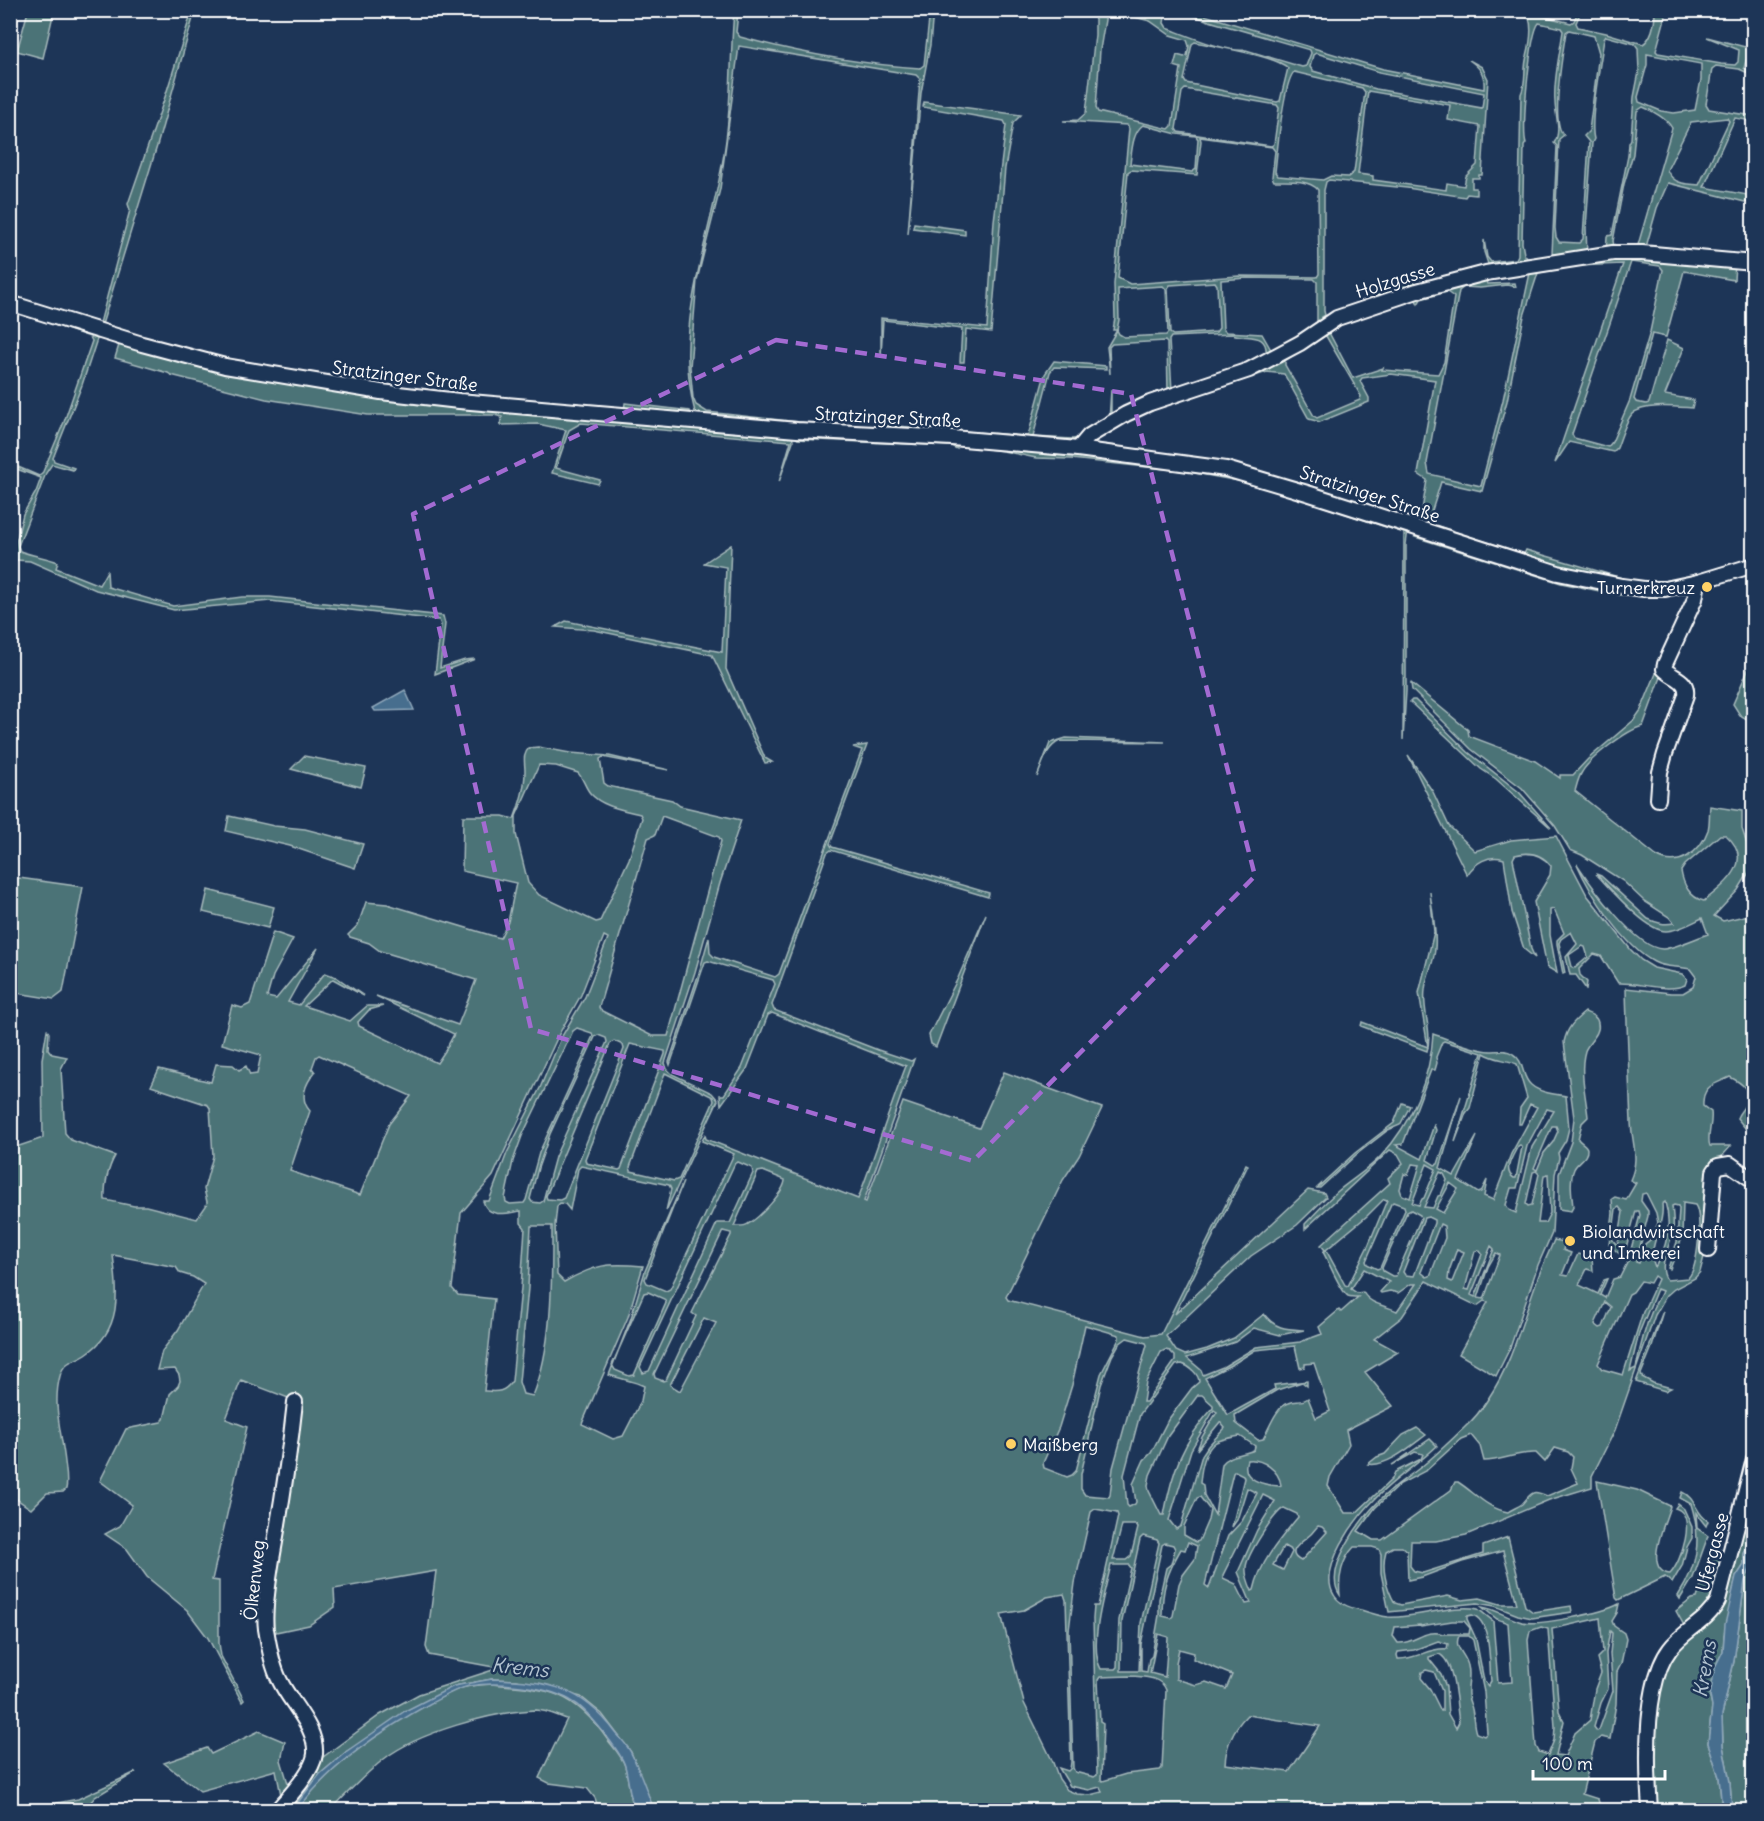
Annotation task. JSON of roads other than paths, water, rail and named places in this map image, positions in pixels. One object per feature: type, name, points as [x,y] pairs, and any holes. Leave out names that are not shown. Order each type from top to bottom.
[{"type":"street","name":"Holzgasse","points":[[1078,449],[1089,436],[1126,414],[1150,403],[1249,370],[1291,348],[1337,318],[1417,291],[1486,273],[1613,253],[1642,253],[1754,263]]},
{"type":"street","name":"Stratzinger Straße","points":[[10,303],[142,344],[225,366],[381,392],[459,402],[786,429],[952,438],[1078,449],[1216,468],[1257,477],[1558,573],[1644,589],[1665,589],[1698,582],[1754,564]]},
{"type":"street","points":[[1658,799],[1660,772],[1687,687],[1683,681],[1664,669],[1695,599],[1698,582]]},
{"type":"street","points":[[1708,1250],[1714,1172],[1718,1166],[1730,1164],[1754,1181]]},
{"type":"street","name":"Ölkenweg","points":[[277,1810],[293,1793],[313,1761],[315,1753],[311,1734],[305,1721],[276,1672],[266,1626],[270,1574],[291,1448],[295,1402]]},
{"type":"street","name":"Ufergasse","points":[[1650,1810],[1649,1741],[1656,1681],[1670,1649],[1713,1610],[1718,1601],[1754,1459]]},
{"type":"water","points":[[405,690],[414,710],[375,711],[373,708]]},
{"type":"water","name":"Krems","points":[[1753,1525],[1751,1567],[1745,1581],[1734,1661],[1722,1715],[1723,1746],[1730,1782],[1732,1810],[1722,1810],[1719,1777],[1708,1743],[1712,1707],[1710,1696],[1715,1667],[1723,1651],[1725,1624],[1736,1577],[1744,1565],[1744,1554]]},
{"type":"water","name":"Krems","points":[[492,1679],[547,1685],[562,1689],[590,1705],[629,1749],[654,1810],[635,1810],[622,1760],[603,1732],[581,1707],[552,1692],[523,1686],[494,1684],[459,1689],[395,1724],[341,1763],[310,1794],[298,1810],[292,1810],[320,1774],[347,1751],[405,1711],[454,1686]]},
{"type":"place","name":"Turnerkreuz","points":[[1707,587]]},
{"type":"place","name":"Biolandwirtschaft und Imkerei","points":[[1570,1241]]},
{"type":"place","name":"Maißberg","points":[[1011,1444]]}]
